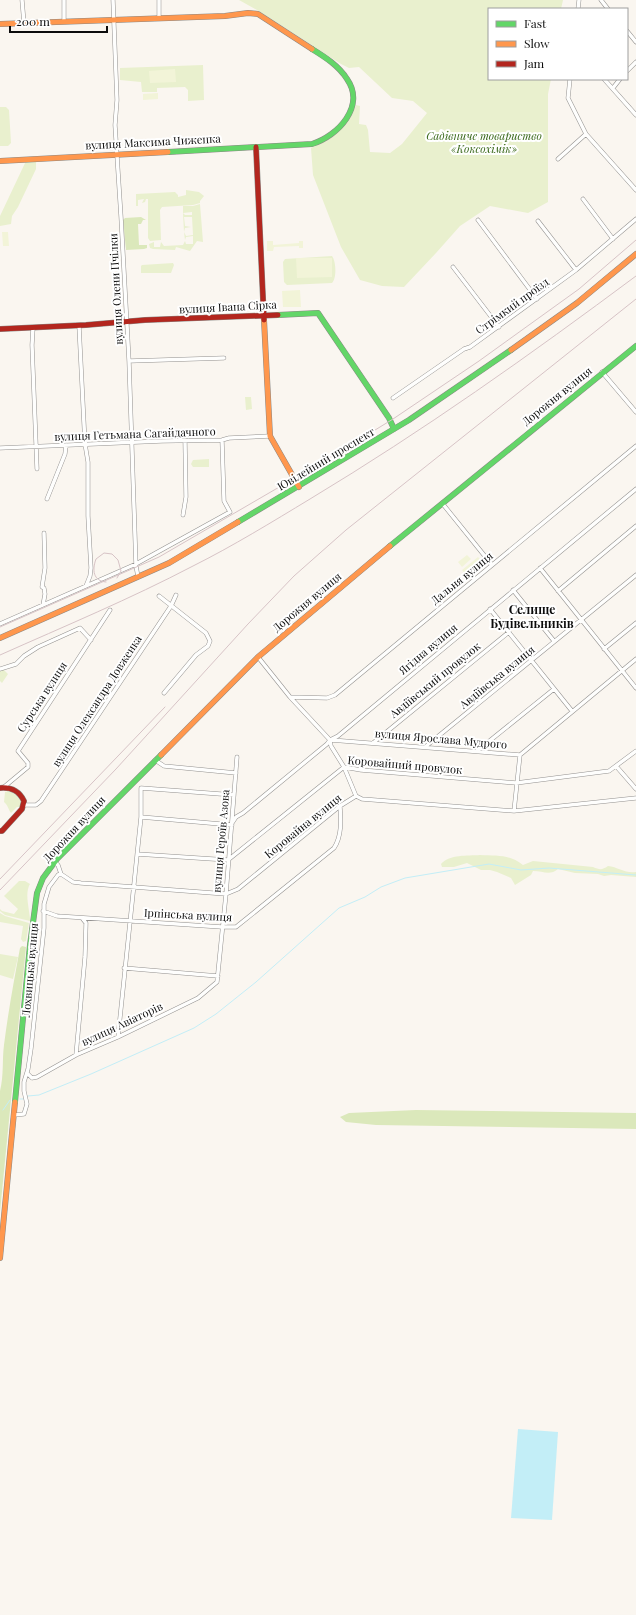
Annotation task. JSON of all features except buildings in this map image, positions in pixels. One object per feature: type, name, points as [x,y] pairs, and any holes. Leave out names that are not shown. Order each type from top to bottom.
[{"type":"main road","name":"вулиця Максима Чиженка","points":[[0,24],[225,16],[256,13],[339,68],[346,76],[354,98],[351,111],[332,135],[317,142],[307,144],[0,161]]},
{"type":"main road","points":[[256,146],[270,436],[299,487]]},
{"type":"main road","name":"Ювілейний проспект","points":[[0,638],[182,556],[299,487],[447,396],[577,303],[636,254]]},
{"type":"main road","name":"вулиця Івана Сірка","points":[[0,329],[318,313],[394,429]]},
{"type":"main road","name":"Дорожня вулиця","points":[[0,1258],[34,912],[39,885],[54,862],[258,657],[442,503],[636,346]]},
{"type":"main road","points":[[0,831],[2,831],[24,805],[23,798],[16,790],[12,788],[1,788]]},
{"type":"street","points":[[22,0],[24,23]]},
{"type":"street","points":[[64,0],[64,21]]},
{"type":"street","name":"вулиця Олени Пчілки","points":[[113,0],[117,100],[115,125],[129,361],[136,564],[138,577]]},
{"type":"street","points":[[159,0],[159,18]]},
{"type":"street","points":[[601,0],[607,8]]},
{"type":"street","points":[[628,32],[636,42]]},
{"type":"street","points":[[628,70],[636,62]]},
{"type":"street","points":[[570,80],[568,98],[586,134],[636,190]]},
{"type":"street","points":[[605,80],[636,115]]},
{"type":"street","points":[[613,88],[619,80]]},
{"type":"street","points":[[558,159],[586,134]]},
{"type":"street","points":[[583,199],[613,239]]},
{"type":"street","name":"Стрімкий проїзд","points":[[393,398],[537,299],[576,270],[636,219]]},
{"type":"street","points":[[478,220],[537,299]]},
{"type":"street","points":[[538,221],[576,270]]},
{"type":"street","points":[[453,267],[498,327]]},
{"type":"street","points":[[79,326],[85,444],[88,462],[88,516],[91,568],[86,586]]},
{"type":"street","points":[[34,328],[32,345],[37,469]]},
{"type":"street","points":[[129,361],[224,358]]},
{"type":"street","points":[[602,372],[636,412]]},
{"type":"street","name":"вулиця Гетьмана Сагайдачного","points":[[0,448],[132,442],[222,440],[229,438],[270,436]]},
{"type":"street","points":[[0,624],[136,564],[230,512],[224,501],[222,440]]},
{"type":"street","points":[[183,515],[186,498],[185,441]]},
{"type":"street","points":[[47,499],[65,454],[66,445]]},
{"type":"street","name":"Дальня вулиця","points":[[290,697],[326,698],[335,695],[636,446]]},
{"type":"street","name":"Ягідна вулиця","points":[[232,824],[236,817],[255,803],[330,740],[338,736],[636,490]]},
{"type":"street","points":[[442,503],[492,565]]},
{"type":"street","points":[[558,591],[636,526]]},
{"type":"street","points":[[43,605],[45,594],[44,588],[42,587],[45,568],[44,533]]},
{"type":"street","points":[[540,568],[636,688]]},
{"type":"street","name":"Авдіївська вулиця","points":[[425,747],[636,575]]},
{"type":"street","points":[[513,590],[554,641]]},
{"type":"street","name":"вулиця Олександра Довженка","points":[[24,805],[36,805],[41,801],[176,595]]},
{"type":"street","points":[[159,596],[206,633],[210,641],[208,646],[196,655],[164,693]]},
{"type":"street","points":[[490,609],[572,711]]},
{"type":"street","name":"Сурська вулиця","points":[[1,788],[28,767],[28,763],[18,751],[110,610]]},
{"type":"street","points":[[604,649],[636,623]]},
{"type":"street","points":[[0,669],[16,664],[24,656],[38,647],[80,628],[91,640]]},
{"type":"street","name":"Авдіївський провулок","points":[[373,743],[508,632]]},
{"type":"street","points":[[258,657],[290,697],[330,740],[331,746],[344,767],[356,796]]},
{"type":"street","name":"вулиця Ярослава Мудрого","points":[[330,740],[520,755],[636,659]]},
{"type":"street","points":[[477,751],[554,689]]},
{"type":"street","points":[[636,751],[616,766],[636,789]]},
{"type":"street","points":[[514,810],[520,755]]},
{"type":"street","name":"вулиця Героїв Азова","points":[[218,976],[237,757]]},
{"type":"street","points":[[155,759],[164,766],[236,773]]},
{"type":"street","name":"Коровайний провулок","points":[[228,860],[344,767],[360,770],[516,783],[609,770],[616,766]]},
{"type":"street","points":[[132,783],[141,788],[234,795]]},
{"type":"street","points":[[118,1037],[124,968],[141,818],[141,788]]},
{"type":"street","name":"Коровайна вулиця","points":[[226,894],[238,889],[340,806],[356,796],[362,799],[514,810],[636,798]]},
{"type":"street","name":"Ірпінська вулиця","points":[[43,911],[57,916],[82,918],[222,927],[233,927],[240,925],[334,848],[340,834],[340,806]]},
{"type":"street","points":[[141,818],[232,824]]},
{"type":"street","points":[[137,854],[228,860]]},
{"type":"street","points":[[54,862],[60,869],[61,874],[77,883],[226,894]]},
{"type":"street","name":"Лохвицька вулиця","points":[[14,1115],[24,1114],[26,1107],[24,1082],[31,1049],[44,928],[44,904],[49,887],[58,875],[61,874]]},
{"type":"street","points":[[82,918],[86,923]]},
{"type":"street","points":[[76,1055],[85,956],[86,923],[90,918]]},
{"type":"street","points":[[124,968],[218,976]]},
{"type":"street","name":"вулиця Авіаторів","points":[[27,1073],[32,1078],[37,1077],[76,1055],[118,1037],[198,998],[216,982],[218,976]]},
{"type":"green space","name":"Садівниче товариство «Коксохімік»","points":[[239,0],[563,0],[561,8],[488,8],[488,80],[551,80],[548,94],[548,202],[528,213],[490,206],[460,226],[404,287],[382,286],[360,280],[341,247],[313,175],[311,148],[333,136],[347,121],[356,105],[360,106],[359,124],[366,125],[368,130],[370,152],[390,153],[402,144],[427,113],[413,101],[392,98],[359,67],[349,68],[341,64]]},
{"type":"green space","points":[[203,65],[204,100],[188,101],[188,90],[185,87],[157,88],[157,92],[142,92],[141,82],[120,80],[120,68]]},
{"type":"green space","points":[[175,69],[176,82],[150,83],[149,71]]},
{"type":"green space","points":[[158,93],[158,99],[143,100],[143,94]]},
{"type":"green space","points":[[0,107],[6,107],[9,110],[11,143],[8,146],[0,146]]},
{"type":"green space","points":[[36,160],[36,169],[18,207],[12,216],[11,224],[0,226],[0,216],[26,161]]},
{"type":"green space","points":[[186,190],[199,192],[204,196],[200,203],[193,205],[162,207],[160,210],[161,240],[150,241],[148,238],[148,199],[142,203],[144,199],[138,200],[138,206],[136,206],[136,194],[175,192],[178,197],[186,195]]},
{"type":"green space","points":[[200,204],[203,242],[197,241],[190,251],[176,247],[175,250],[150,248],[149,244],[154,242],[154,247],[160,247],[161,242],[164,246],[183,245],[185,241],[186,244],[193,244],[193,236],[186,237],[185,240],[184,232],[183,213],[183,206]],"holes":[[[192,212],[192,215],[185,215],[183,213]],[[184,217],[192,217],[193,235],[186,236],[184,232],[185,228],[191,227],[185,226]]]},
{"type":"green space","points":[[141,217],[146,220],[143,220],[141,224],[138,224],[139,245],[147,245],[147,248],[126,250],[123,220],[125,218]]},
{"type":"green space","points":[[2,232],[8,232],[9,246],[3,246]]},
{"type":"green space","points":[[267,241],[273,241],[273,245],[299,243],[299,241],[303,241],[303,248],[299,248],[299,246],[274,247],[273,251],[267,251]]},
{"type":"green space","points":[[332,256],[335,277],[332,283],[287,285],[284,282],[283,262],[285,259]]},
{"type":"green space","points":[[296,258],[332,258],[332,277],[297,278]]},
{"type":"green space","points":[[173,263],[174,265],[171,273],[141,273],[142,265]]},
{"type":"green space","points":[[300,290],[301,307],[283,307],[282,291]]},
{"type":"green space","points":[[245,397],[251,397],[252,409],[246,410]]},
{"type":"green space","points":[[209,459],[209,467],[193,467],[191,464],[193,460]]},
{"type":"green space","points":[[467,555],[471,559],[462,567],[458,562]]},
{"type":"green space","points":[[478,557],[484,564],[468,577],[462,570]]},
{"type":"green space","points":[[3,669],[8,674],[2,683],[0,681],[0,670]]},
{"type":"green space","points":[[9,791],[15,794],[22,802],[21,807],[17,807],[11,813],[4,802],[5,792]]},
{"type":"green space","points":[[480,855],[508,857],[523,865],[533,861],[593,867],[599,869],[608,866],[629,872],[636,872],[636,877],[611,875],[604,876],[598,874],[575,873],[558,869],[549,873],[533,871],[531,875],[515,885],[511,878],[490,870],[481,870],[467,863],[454,867],[442,867],[441,864],[454,857]]},
{"type":"green space","points":[[19,881],[25,881],[30,884],[27,897],[30,921],[5,915],[0,911],[0,909],[2,911],[14,914],[18,909],[4,896]]},
{"type":"green space","points":[[0,913],[5,916],[29,923],[26,941],[23,942],[21,939],[23,926],[0,922]]},
{"type":"green space","points":[[22,946],[26,947],[0,1212],[0,1091],[7,1021],[20,948]]},
{"type":"green space","points":[[0,954],[18,957],[13,979],[0,975]]},
{"type":"green space","points":[[416,1110],[636,1113],[636,1129],[376,1125],[346,1122],[340,1117],[349,1113]]},
{"type":"water","points":[[518,1429],[558,1432],[552,1520],[511,1518]]},
{"type":"waterway","points":[[28,1096],[39,1095],[91,1074],[194,1028],[216,1014],[256,982],[339,908],[365,897],[381,887],[405,878],[489,864],[521,870],[549,868],[636,875]]},
{"type":"waterway","points":[[3,1110],[10,1100]]},
{"type":"tram line","points":[[0,627],[159,557],[336,454],[393,419],[479,361],[579,289],[636,240]]},
{"type":"tram line","points":[[106,582],[98,580],[94,571],[96,559],[104,553],[112,554],[118,560],[121,571],[117,578]]},
{"type":"railway","points":[[0,655],[145,590],[208,558],[267,525],[394,447],[476,392],[636,276]]},
{"type":"railway","points":[[0,890],[116,769],[248,624],[294,576],[346,530],[636,299]]},
{"type":"railway","points":[[0,879],[165,707]]},
{"type":"traffic: fast","points":[[168,152],[312,144],[331,134],[340,127],[351,109],[353,99],[352,89],[340,70],[312,49]]},
{"type":"traffic: fast","points":[[278,315],[318,313],[389,418],[394,429]]},
{"type":"traffic: fast","points":[[390,546],[636,346]]},
{"type":"traffic: fast","points":[[238,522],[409,420],[511,350]]},
{"type":"traffic: fast","points":[[15,1102],[30,945],[37,893],[43,878],[57,859],[161,755]]},
{"type":"traffic: slow","points":[[0,24],[225,16],[248,13],[258,14],[312,49]]},
{"type":"traffic: slow","points":[[0,161],[168,152]]},
{"type":"traffic: slow","points":[[511,350],[577,303],[636,254]]},
{"type":"traffic: slow","points":[[264,320],[270,436],[299,487]]},
{"type":"traffic: slow","points":[[0,638],[169,563],[238,522]]},
{"type":"traffic: slow","points":[[161,755],[258,657],[390,546]]},
{"type":"traffic: slow","points":[[0,1258],[15,1102]]},
{"type":"traffic: jam","points":[[256,147],[264,320]]},
{"type":"traffic: jam","points":[[0,329],[86,325],[145,320],[278,315]]},
{"type":"traffic: jam","points":[[0,788],[15,790],[24,801],[22,809],[2,831],[0,831]]},
{"type":"district","name":"Селище Будівельників","points":[[532,617]]}]
